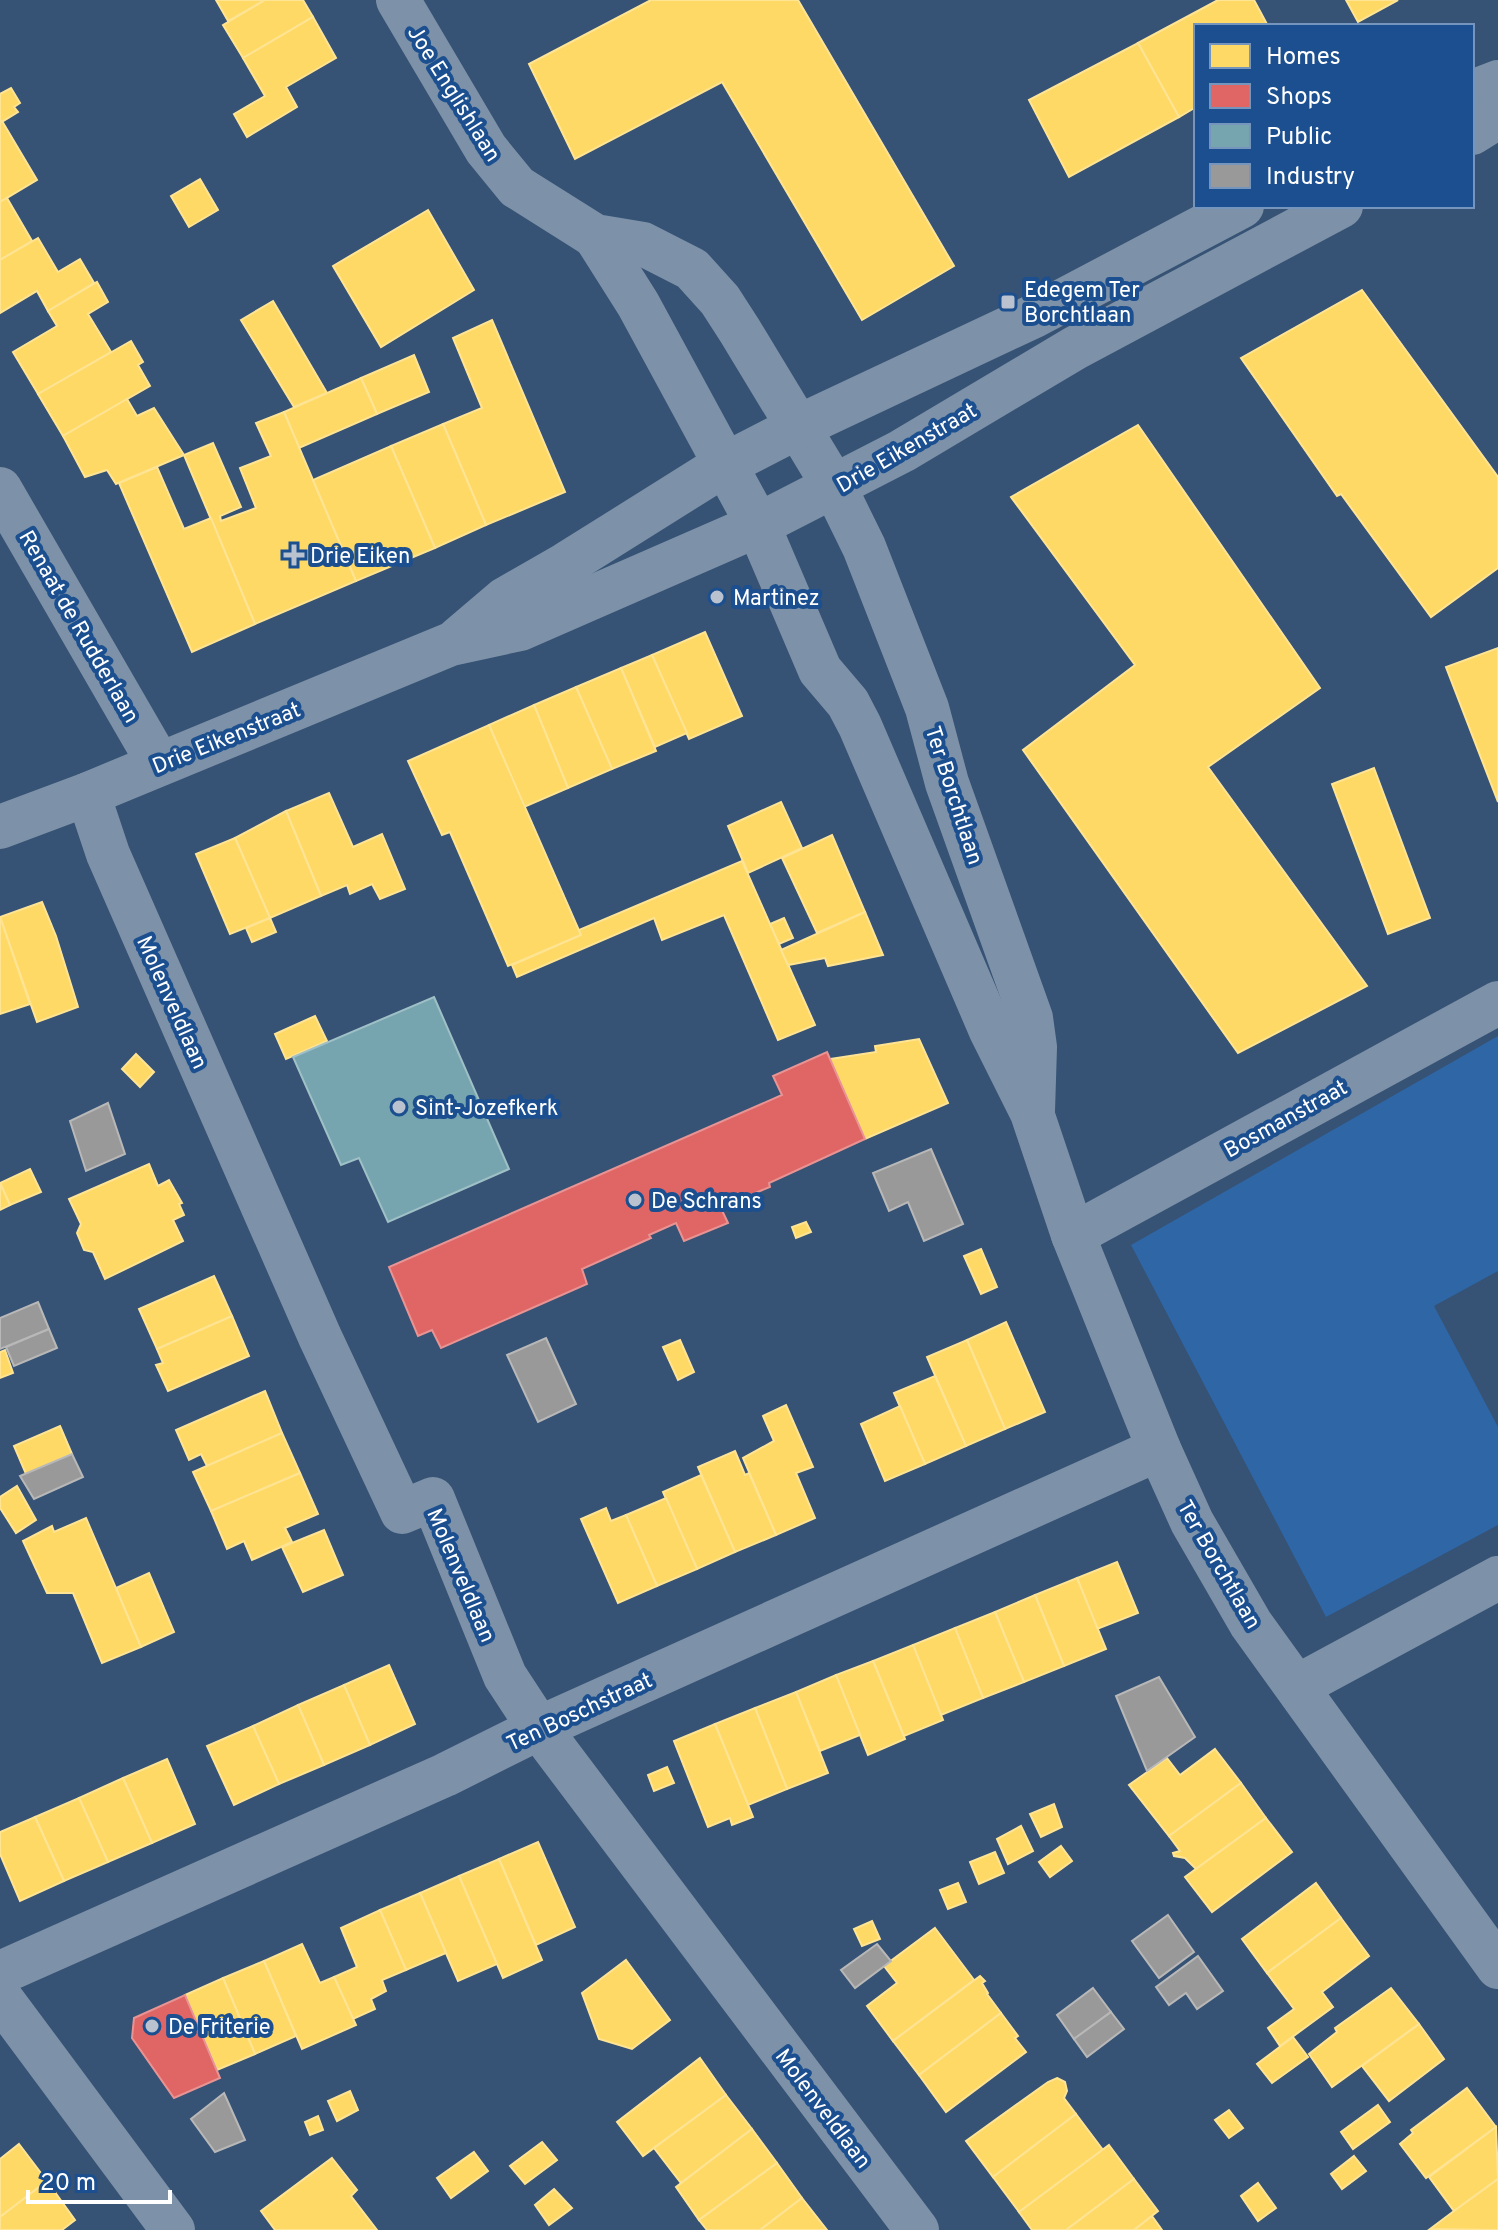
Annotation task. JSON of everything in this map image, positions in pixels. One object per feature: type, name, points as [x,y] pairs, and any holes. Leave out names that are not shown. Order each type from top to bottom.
[{"type":"street","name":"Joe Englishlaan","points":[[398,0],[486,149],[517,187],[595,236],[643,244],[692,269],[720,300],[798,427]]},
{"type":"street","points":[[1474,91],[1498,82]]},
{"type":"street","points":[[1474,132],[1498,117]]},
{"type":"street","name":"Drie Eikenstraat","points":[[451,644],[505,599],[724,465],[1034,316],[1238,208]]},
{"type":"street","name":"Drie Eikenstraat","points":[[0,827],[88,794],[451,644],[520,629],[758,525],[835,488],[1075,348],[1337,208]]},
{"type":"street","name":"Joe Englishlaan","points":[[595,236],[638,304],[758,525]]},
{"type":"street","name":"Ter Borchtlaan","points":[[798,427],[835,488],[864,547],[927,708],[947,783],[1031,1018],[1035,1047],[1032,1113]]},
{"type":"street","name":"Renaat de Rudderlaan","points":[[0,489],[159,764]]},
{"type":"street","name":"Ter Borchtlaan","points":[[758,525],[820,670],[848,703],[860,726],[991,1031],[1032,1113],[1073,1235],[1159,1449],[1192,1522],[1251,1624],[1498,1966]]},
{"type":"street","name":"Molenveldlaan","points":[[88,794],[108,854],[320,1337],[402,1512],[433,1499],[505,1676],[539,1728],[917,2230]]},
{"type":"street","name":"Bosmanstraat","points":[[1073,1235],[1498,1003]]},
{"type":"street","name":"Ten Boschstraat","points":[[0,1973],[445,1775],[539,1728],[1159,1449]]},
{"type":"street","points":[[1298,1686],[1498,1578]]},
{"type":"street","points":[[0,1997],[173,2230]]},
{"type":"shaded area","points":[[1498,1036],[1498,1271],[1434,1306],[1498,1427],[1498,1525],[1326,1617],[1131,1245]]},
{"type":"building: Homes","points":[[216,0],[265,0],[228,21]]},
{"type":"building: Homes","points":[[265,0],[303,0],[313,17],[243,58],[223,25]]},
{"type":"building: Homes","points":[[651,0],[798,0],[954,266],[862,320],[722,82],[575,159],[529,64]]},
{"type":"building: Homes","points":[[1218,0],[1254,0],[1267,24],[1194,24],[1194,108],[1179,117],[1138,43]]},
{"type":"building: Homes","points":[[1346,0],[1398,0],[1358,22]]},
{"type":"building: Homes","points":[[313,17],[336,58],[286,87],[297,107],[247,137],[234,114],[265,96],[243,58]]},
{"type":"building: Homes","points":[[1138,43],[1179,117],[1069,177],[1029,100]]},
{"type":"building: Homes","points":[[11,88],[20,103],[14,107],[18,112],[0,123],[0,94]]},
{"type":"building: Homes","points":[[2,121],[37,180],[0,202],[0,123]]},
{"type":"building: Homes","points":[[200,179],[218,210],[189,227],[171,196]]},
{"type":"building: Homes","points":[[7,198],[32,241],[0,260],[0,202]]},
{"type":"building: Homes","points":[[428,210],[474,290],[381,347],[333,266]]},
{"type":"building: Homes","points":[[38,238],[58,272],[80,259],[94,283],[48,311],[37,291],[0,313],[0,260]]},
{"type":"building: Homes","points":[[97,282],[108,302],[88,314],[111,352],[38,394],[13,352],[57,326],[48,311]]},
{"type":"building: Homes","points":[[1362,290],[1498,477],[1498,568],[1431,617],[1341,494],[1337,496],[1241,358]]},
{"type":"building: Homes","points":[[273,301],[327,393],[294,407],[241,320]]},
{"type":"building: Homes","points":[[492,320],[565,492],[486,525],[443,424],[482,408],[453,338]]},
{"type":"building: Homes","points":[[131,341],[143,362],[138,365],[150,386],[63,436],[38,394]]},
{"type":"building: Homes","points":[[414,355],[429,392],[377,414],[361,378]]},
{"type":"building: Homes","points":[[361,378],[377,414],[299,448],[284,412]]},
{"type":"building: Homes","points":[[127,399],[137,416],[154,408],[184,455],[116,484],[107,470],[85,477],[63,436]]},
{"type":"building: Homes","points":[[284,412],[356,581],[255,624],[184,455],[213,443],[241,507],[220,516],[221,521],[256,508],[240,468],[271,456],[256,423]]},
{"type":"building: Homes","points":[[443,424],[486,525],[435,548],[391,446]]},
{"type":"building: Homes","points":[[1138,425],[1320,688],[1208,767],[1367,986],[1238,1053],[1023,750],[1135,665],[1011,497]]},
{"type":"building: Homes","points":[[391,446],[435,548],[356,581],[313,480]]},
{"type":"building: Homes","points":[[157,467],[184,529],[211,518],[255,624],[192,652],[119,483]]},
{"type":"building: Homes","points":[[705,632],[742,716],[689,739],[652,655]]},
{"type":"building: Homes","points":[[1498,648],[1498,802],[1446,667]]},
{"type":"building: Homes","points":[[652,655],[687,733],[655,747],[621,668]]},
{"type":"building: Homes","points":[[621,668],[656,751],[612,769],[576,687]]},
{"type":"building: Homes","points":[[576,687],[612,769],[568,788],[534,705]]},
{"type":"building: Homes","points":[[534,705],[568,788],[524,807],[489,725]]},
{"type":"building: Homes","points":[[489,725],[581,935],[508,966],[450,832],[442,835],[408,761]]},
{"type":"building: Homes","points":[[1374,768],[1430,918],[1388,934],[1332,784]]},
{"type":"building: Homes","points":[[329,793],[353,847],[382,834],[405,889],[380,899],[372,884],[350,894],[347,885],[321,896],[286,811]]},
{"type":"building: Homes","points":[[781,802],[802,848],[748,873],[728,826]]},
{"type":"building: Homes","points":[[286,811],[321,896],[270,918],[235,838]]},
{"type":"building: Homes","points":[[832,835],[865,912],[817,933],[782,858]]},
{"type":"building: Homes","points":[[235,838],[270,918],[230,934],[196,854]]},
{"type":"building: Homes","points":[[742,861],[815,1025],[778,1040],[724,915],[662,940],[654,918],[517,977],[512,965],[581,935],[579,930]]},
{"type":"building: Homes","points":[[42,902],[78,1007],[37,1022],[0,917]]},
{"type":"building: Homes","points":[[865,912],[883,955],[828,966],[825,958],[788,965],[781,950]]},
{"type":"building: Homes","points":[[0,917],[30,1004],[0,1014]]},
{"type":"building: Homes","points":[[270,918],[276,932],[252,942],[246,928]]},
{"type":"building: Homes","points":[[784,918],[793,938],[779,944],[770,924]]},
{"type":"building: Homes","points":[[315,1016],[327,1041],[286,1059],[275,1034]]},
{"type":"building: Homes","points":[[919,1039],[948,1103],[865,1139],[830,1059],[876,1052],[875,1046]]},
{"type":"building: Homes","points":[[136,1054],[154,1072],[140,1087],[122,1069]]},
{"type":"building: Homes","points":[[149,1164],[158,1186],[169,1180],[182,1203],[179,1204],[184,1215],[173,1220],[183,1241],[105,1279],[93,1252],[84,1250],[77,1233],[81,1224],[69,1199]]},
{"type":"building: Homes","points":[[30,1169],[41,1192],[10,1205],[0,1183]]},
{"type":"building: Homes","points":[[0,1183],[10,1205],[0,1210]]},
{"type":"building: Homes","points":[[806,1222],[811,1232],[796,1238],[792,1227]]},
{"type":"building: Homes","points":[[981,1249],[997,1287],[981,1294],[964,1256]]},
{"type":"building: Homes","points":[[214,1276],[232,1316],[157,1349],[139,1309]]},
{"type":"building: Homes","points":[[232,1316],[249,1356],[168,1391],[156,1365],[163,1363],[157,1349]]},
{"type":"building: Homes","points":[[1006,1322],[1045,1412],[1005,1429],[967,1340]]},
{"type":"building: Homes","points":[[680,1340],[694,1372],[678,1380],[663,1347]]},
{"type":"building: Homes","points":[[967,1340],[1005,1429],[966,1446],[927,1357]]},
{"type":"building: Homes","points":[[5,1350],[13,1373],[0,1378],[0,1352]]},
{"type":"building: Homes","points":[[935,1376],[966,1446],[925,1464],[894,1393]]},
{"type":"building: Homes","points":[[265,1391],[282,1433],[207,1466],[201,1454],[189,1460],[176,1430]]},
{"type":"building: Homes","points":[[786,1405],[813,1467],[796,1473],[815,1518],[776,1535],[743,1458],[774,1441],[763,1416]]},
{"type":"building: Homes","points":[[900,1406],[925,1464],[885,1481],[861,1424]]},
{"type":"building: Homes","points":[[60,1426],[72,1454],[26,1474],[14,1446]]},
{"type":"building: Homes","points":[[282,1433],[300,1473],[211,1511],[193,1472]]},
{"type":"building: Homes","points":[[735,1451],[745,1475],[749,1473],[776,1535],[735,1552],[698,1467]]},
{"type":"building: Homes","points":[[300,1473],[318,1514],[285,1528],[292,1542],[252,1560],[244,1541],[227,1549],[211,1511]]},
{"type":"building: Homes","points":[[701,1475],[735,1552],[697,1569],[663,1492]]},
{"type":"building: Homes","points":[[17,1486],[36,1520],[16,1533],[0,1508],[0,1497]]},
{"type":"building: Homes","points":[[666,1498],[697,1569],[657,1586],[626,1515]]},
{"type":"building: Homes","points":[[606,1508],[611,1521],[626,1515],[657,1586],[618,1603],[581,1519]]},
{"type":"building: Homes","points":[[86,1518],[141,1647],[102,1663],[73,1593],[47,1593],[23,1541],[52,1526],[54,1532]]},
{"type":"building: Homes","points":[[324,1530],[343,1575],[303,1592],[282,1547]]},
{"type":"building: Homes","points":[[1117,1562],[1138,1613],[1097,1629],[1077,1578]]},
{"type":"building: Homes","points":[[149,1573],[174,1632],[141,1647],[116,1588]]},
{"type":"building: Homes","points":[[1077,1578],[1106,1649],[1064,1666],[1035,1595]]},
{"type":"building: Homes","points":[[1035,1595],[1064,1666],[1024,1682],[995,1612]]},
{"type":"building: Homes","points":[[995,1612],[1024,1682],[983,1698],[955,1628]]},
{"type":"building: Homes","points":[[955,1628],[983,1698],[941,1715],[913,1645]]},
{"type":"building: Homes","points":[[913,1645],[943,1720],[904,1736],[873,1661]]},
{"type":"building: Homes","points":[[873,1661],[905,1739],[868,1755],[836,1675]]},
{"type":"building: Homes","points":[[389,1665],[415,1724],[370,1745],[344,1685]]},
{"type":"building: Homes","points":[[836,1675],[860,1735],[820,1751],[796,1692]]},
{"type":"building: Homes","points":[[344,1685],[370,1745],[324,1765],[298,1705]]},
{"type":"building: Homes","points":[[796,1692],[828,1773],[787,1789],[755,1708]]},
{"type":"building: Homes","points":[[298,1705],[324,1765],[279,1784],[253,1726]]},
{"type":"building: Homes","points":[[755,1708],[787,1789],[748,1805],[715,1724]]},
{"type":"building: Homes","points":[[715,1724],[753,1817],[732,1825],[730,1818],[708,1827],[674,1741]]},
{"type":"building: Homes","points":[[253,1726],[279,1784],[234,1805],[207,1746]]},
{"type":"building: Homes","points":[[1215,1749],[1241,1783],[1169,1836],[1129,1785],[1167,1758],[1180,1775]]},
{"type":"building: Homes","points":[[167,1759],[195,1824],[152,1843],[123,1778]]},
{"type":"building: Homes","points":[[667,1767],[674,1783],[654,1791],[648,1775]]},
{"type":"building: Homes","points":[[123,1778],[152,1843],[108,1862],[79,1798]]},
{"type":"building: Homes","points":[[1241,1783],[1266,1818],[1196,1869],[1185,1858],[1174,1856],[1173,1853],[1180,1851],[1169,1836]]},
{"type":"building: Homes","points":[[79,1798],[108,1862],[64,1881],[35,1817]]},
{"type":"building: Homes","points":[[1054,1804],[1062,1827],[1041,1837],[1030,1814]]},
{"type":"building: Homes","points":[[35,1817],[64,1881],[20,1901],[0,1854],[0,1832]]},
{"type":"building: Homes","points":[[1266,1818],[1292,1852],[1212,1912],[1185,1877]]},
{"type":"building: Homes","points":[[1021,1826],[1033,1851],[1008,1864],[997,1839]]},
{"type":"building: Homes","points":[[538,1842],[575,1927],[536,1945],[499,1859]]},
{"type":"building: Homes","points":[[1061,1846],[1072,1861],[1050,1877],[1039,1862]]},
{"type":"building: Homes","points":[[995,1852],[1004,1873],[979,1884],[970,1862]]},
{"type":"building: Homes","points":[[499,1859],[542,1960],[503,1978],[459,1876]]},
{"type":"building: Homes","points":[[459,1876],[497,1964],[458,1981],[420,1893]]},
{"type":"building: Homes","points":[[958,1883],[966,1902],[948,1909],[940,1890]]},
{"type":"building: Homes","points":[[1316,1883],[1341,1918],[1267,1973],[1242,1939]]},
{"type":"building: Homes","points":[[420,1893],[446,1953],[406,1970],[380,1910]]},
{"type":"building: Homes","points":[[380,1910],[406,1970],[382,1980],[386,1991],[371,1999],[375,2009],[353,2019],[334,1977],[357,1967],[341,1928]]},
{"type":"building: Homes","points":[[1341,1918],[1369,1956],[1322,1992],[1333,2007],[1280,2046],[1268,2028],[1294,2009],[1267,1973]]},
{"type":"building: Homes","points":[[872,1921],[880,1939],[862,1946],[854,1929]]},
{"type":"building: Homes","points":[[935,1928],[974,1980],[893,2041],[867,2006],[897,1983],[884,1966]]},
{"type":"building: Homes","points":[[302,1944],[320,1983],[334,1977],[356,2025],[302,2049],[264,1961]]},
{"type":"building: Homes","points":[[626,1960],[670,2020],[632,2049],[599,2039],[582,1993]]},
{"type":"building: Homes","points":[[264,1961],[296,2036],[255,2054],[223,1978]]},
{"type":"building: Homes","points":[[980,1976],[985,1981],[982,1983],[987,1994],[1001,2013],[919,2075],[893,2041]]},
{"type":"building: Homes","points":[[223,1978],[255,2054],[217,2070],[185,1995]]},
{"type":"building: Homes","points":[[1391,1988],[1419,2024],[1332,2087],[1309,2054],[1337,2032],[1335,2028]]},
{"type":"building: Homes","points":[[1001,2013],[1026,2052],[946,2112],[919,2075]]},
{"type":"building: Homes","points":[[1419,2024],[1444,2059],[1389,2101],[1362,2066]]},
{"type":"building: Homes","points":[[1293,2037],[1308,2057],[1272,2083],[1257,2064]]},
{"type":"building: Homes","points":[[700,2058],[726,2095],[643,2156],[617,2122]]},
{"type":"building: Homes","points":[[1057,2078],[1065,2082],[1067,2091],[1064,2098],[1076,2114],[993,2177],[966,2141]]},
{"type":"building: Homes","points":[[1467,2088],[1496,2127],[1426,2178],[1400,2144],[1413,2133],[1411,2130]]},
{"type":"building: Homes","points":[[350,2091],[358,2110],[337,2121],[328,2101]]},
{"type":"building: Homes","points":[[726,2095],[752,2129],[681,2183],[654,2148]]},
{"type":"building: Homes","points":[[1378,2105],[1390,2122],[1353,2149],[1341,2132]]},
{"type":"building: Homes","points":[[1229,2110],[1243,2128],[1229,2138],[1215,2120]]},
{"type":"building: Homes","points":[[1076,2114],[1103,2150],[1019,2212],[993,2177]]},
{"type":"building: Homes","points":[[318,2116],[323,2130],[310,2135],[305,2122]]},
{"type":"building: Homes","points":[[1496,2127],[1498,2179],[1454,2211],[1429,2177]]},
{"type":"building: Homes","points":[[752,2129],[777,2163],[699,2220],[676,2187]]},
{"type":"building: Homes","points":[[542,2142],[557,2160],[525,2184],[510,2166]]},
{"type":"building: Homes","points":[[19,2144],[47,2181],[0,2217],[0,2159]]},
{"type":"building: Homes","points":[[1109,2145],[1134,2179],[1066,2230],[1032,2230],[1019,2212]]},
{"type":"building: Homes","points":[[474,2152],[488,2171],[451,2198],[437,2178]]},
{"type":"building: Homes","points":[[1354,2156],[1366,2171],[1342,2189],[1331,2174]]},
{"type":"building: Homes","points":[[332,2158],[357,2190],[351,2196],[377,2230],[275,2230],[261,2211]]},
{"type":"building: Homes","points":[[777,2163],[802,2198],[760,2230],[707,2230],[699,2220]]},
{"type":"building: Homes","points":[[1134,2179],[1158,2211],[1134,2230],[1066,2230]]},
{"type":"building: Homes","points":[[1498,2179],[1498,2230],[1430,2229],[1454,2211]]},
{"type":"building: Homes","points":[[47,2181],[75,2220],[62,2230],[0,2230],[0,2217]]},
{"type":"building: Homes","points":[[1258,2183],[1276,2208],[1258,2221],[1241,2196]]},
{"type":"building: Homes","points":[[554,2189],[572,2208],[549,2225],[535,2205]]},
{"type":"building: Homes","points":[[802,2198],[827,2230],[760,2230]]},
{"type":"building: Homes","points":[[1152,2216],[1162,2230],[1134,2230]]},
{"type":"building: Shops","name":"De Schrans","points":[[827,1052],[865,1139],[769,1183],[770,1187],[719,1204],[728,1223],[684,1241],[676,1223],[649,1235],[651,1238],[582,1269],[587,1284],[441,1348],[432,1330],[418,1336],[389,1267],[782,1095],[773,1076]]},
{"type":"building: Shops","points":[[185,1995],[220,2078],[174,2098],[132,2038],[134,2018]]},
{"type":"building: Public","name":"Sint-Jozefkerk","points":[[434,997],[509,1169],[388,1222],[359,1158],[341,1165],[293,1057]]},
{"type":"building: Industry","points":[[108,1103],[125,1154],[86,1171],[70,1121]]},
{"type":"building: Industry","points":[[931,1149],[963,1224],[924,1241],[908,1202],[889,1211],[873,1173]]},
{"type":"building: Industry","points":[[38,1302],[49,1329],[0,1349],[0,1318]]},
{"type":"building: Industry","points":[[49,1329],[57,1348],[14,1366],[6,1347]]},
{"type":"building: Industry","points":[[546,1338],[576,1404],[538,1422],[507,1355]]},
{"type":"building: Industry","points":[[72,1454],[83,1477],[34,1499],[20,1476]]},
{"type":"building: Industry","points":[[1159,1677],[1195,1737],[1147,1771],[1116,1696]]},
{"type":"building: Industry","points":[[1168,1915],[1194,1952],[1159,1978],[1132,1941]]},
{"type":"building: Industry","points":[[877,1944],[891,1961],[855,1988],[841,1970]]},
{"type":"building: Industry","points":[[1198,1956],[1223,1991],[1197,2009],[1186,1993],[1169,2005],[1156,1987]]},
{"type":"building: Industry","points":[[1093,1988],[1111,2012],[1074,2039],[1057,2015]]},
{"type":"building: Industry","points":[[1111,2012],[1124,2029],[1087,2057],[1074,2039]]},
{"type":"building: Industry","points":[[224,2093],[245,2140],[215,2152],[191,2119]]},
{"type":"place","name":"Edegem Ter Borchtlaan","points":[[1008,302]]},
{"type":"place","name":"Drie Eiken","points":[[294,555]]},
{"type":"place","name":"Martinez","points":[[717,597]]},
{"type":"place","name":"Sint-Jozefkerk","points":[[399,1107]]},
{"type":"place","name":"De Schrans","points":[[635,1200]]},
{"type":"place","name":"De Friterie","points":[[152,2026]]}]
